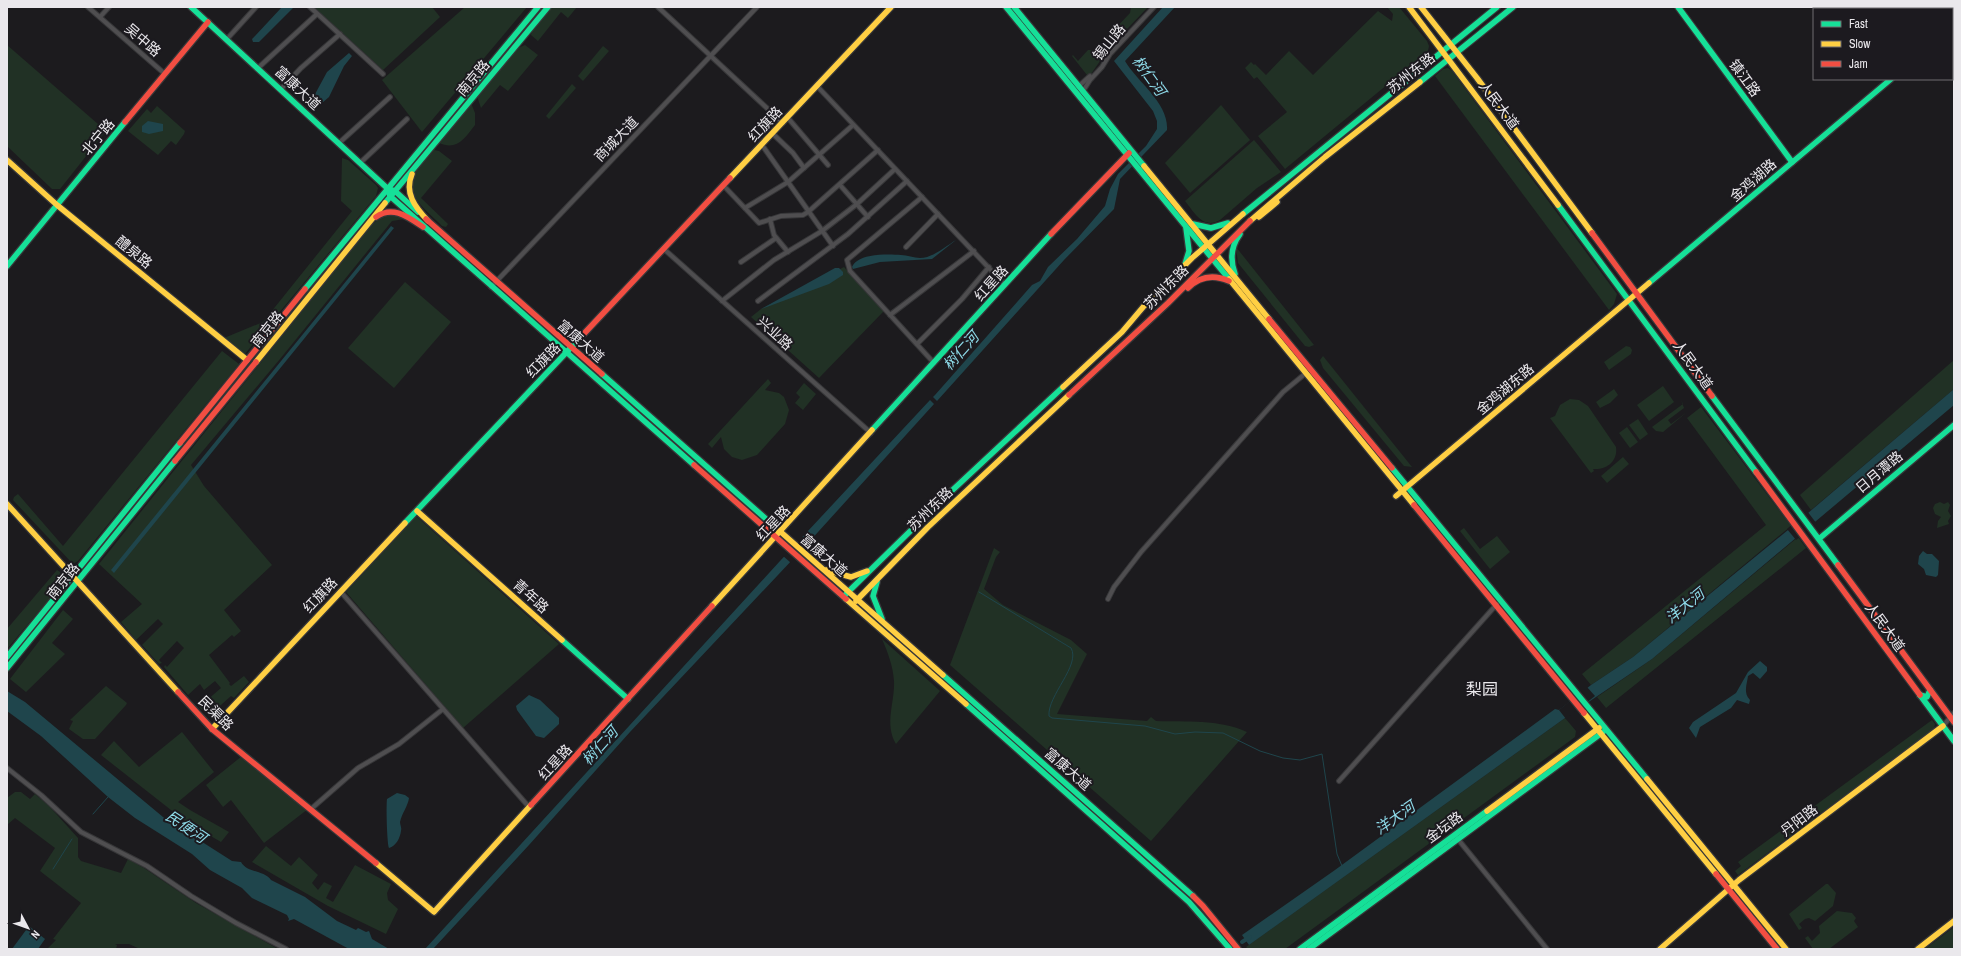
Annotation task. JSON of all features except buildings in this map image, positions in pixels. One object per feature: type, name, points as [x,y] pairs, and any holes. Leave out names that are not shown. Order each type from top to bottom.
[{"type":"main road","name":"富康大道","points":[[191,7],[387,188],[394,191],[571,348],[844,596],[885,627],[1037,758],[1202,906],[1238,949]]},
{"type":"main road","name":"南京路","points":[[7,657],[387,188],[538,7]]},
{"type":"main road","name":"南京路","points":[[7,668],[79,582],[394,191],[548,7]]},
{"type":"main road","name":"红旗路","points":[[212,729],[340,591],[665,250],[891,7]]},
{"type":"main road","points":[[1006,7],[1129,152]]},
{"type":"main road","points":[[1014,7],[1079,86],[1129,152],[1187,224],[1206,246],[1216,253],[1237,278],[1406,487],[1786,949]]},
{"type":"main road","name":"人民大道","points":[[1408,7],[1443,50],[1648,324],[1954,741]]},
{"type":"main road","name":"人民大道","points":[[1421,7],[1458,53],[1820,538],[1930,690],[1952,715],[1954,722]]},
{"type":"main road","name":"苏州东路","points":[[844,596],[943,499],[1122,332],[1142,308],[1182,268],[1228,226],[1253,204],[1497,7]]},
{"type":"main road","name":"苏州东路","points":[[853,604],[928,527],[1134,333],[1157,315],[1236,234],[1295,182],[1449,58],[1458,53],[1513,7]]},
{"type":"main road","name":"镇江路","points":[[1678,7],[1792,162]]},
{"type":"main road","name":"北宁路","points":[[7,266],[208,22]]},
{"type":"main road","name":"金鸡湖路","points":[[1630,300],[1890,80]]},
{"type":"main road","name":"红星路","points":[[434,912],[1005,285],[1129,152]]},
{"type":"main road","name":"醴泉路","points":[[7,160],[57,206],[248,360]]},
{"type":"main road","points":[[417,164],[410,177],[410,191],[412,201],[428,221]]},
{"type":"main road","points":[[1187,224],[1204,227],[1219,227],[1225,225],[1262,195],[1290,175]]},
{"type":"main road","points":[[1237,278],[1233,270],[1232,262],[1235,240],[1245,229],[1277,202],[1295,182]]},
{"type":"main road","name":"富康大道","points":[[387,188],[390,196],[423,227],[566,353],[778,535],[858,599],[885,627],[1032,763],[1189,902],[1230,949]]},
{"type":"main road","points":[[364,228],[379,215],[391,211],[404,214],[423,227]]},
{"type":"main road","points":[[1182,268],[1189,251],[1187,224]]},
{"type":"main road","points":[[1228,226],[1236,234]]},
{"type":"main road","points":[[1206,246],[1211,258],[1777,949]]},
{"type":"main road","points":[[1610,273],[1616,271],[1617,267]]},
{"type":"main road","points":[[1134,333],[1164,313],[1193,283],[1201,278],[1215,276],[1232,282]]},
{"type":"main road","name":"金鸡湖东路","points":[[1396,496],[1630,300]]},
{"type":"main road","points":[[1648,324],[1649,318],[1655,318]]},
{"type":"main road","name":"日月潭路","points":[[1820,538],[1954,425]]},
{"type":"main road","name":"民渠路","points":[[7,504],[212,729],[311,809],[434,912]]},
{"type":"main road","name":"青年路","points":[[417,511],[628,699]]},
{"type":"main road","points":[[818,566],[833,573],[851,577],[862,574],[877,565]]},
{"type":"main road","points":[[884,572],[874,586],[874,596],[876,608],[885,627]]},
{"type":"main road","points":[[1920,695],[1927,697],[1930,690]]},
{"type":"main road","name":"丹阳路","points":[[1660,949],[1733,884],[1943,726]]},
{"type":"main road","name":"金坛路","points":[[1300,949],[1604,728]]},
{"type":"main road","points":[[1032,763],[1037,758]]},
{"type":"main road","points":[[1060,788],[1064,782]]},
{"type":"main road","name":"金坛路","points":[[1308,949],[1456,837]]},
{"type":"main road","points":[[1918,949],[1954,921]]},
{"type":"street","name":"吴中路","points":[[88,7],[165,74]]},
{"type":"street","points":[[100,17],[109,7]]},
{"type":"street","points":[[226,39],[256,7]]},
{"type":"street","points":[[310,7],[383,74]]},
{"type":"street","points":[[658,7],[783,123]]},
{"type":"street","name":"商城大道","points":[[491,287],[757,7]]},
{"type":"street","name":"锡山路","points":[[1079,86],[1097,71],[1108,53],[1151,7]]},
{"type":"street","name":"锡山路","points":[[1083,92],[1090,80],[1102,67],[1110,54],[1154,7]]},
{"type":"street","points":[[258,68],[318,14]]},
{"type":"street","points":[[281,89],[301,68],[340,34]]},
{"type":"street","points":[[817,86],[1005,285]]},
{"type":"street","points":[[339,143],[390,97]]},
{"type":"street","points":[[788,118],[828,165]]},
{"type":"street","points":[[360,163],[407,119]]},
{"type":"street","points":[[745,208],[788,182],[853,124]]},
{"type":"street","points":[[773,134],[794,153],[804,168]]},
{"type":"street","points":[[762,145],[833,246]]},
{"type":"street","points":[[724,186],[759,223],[781,216],[803,215],[840,185],[878,150]]},
{"type":"street","points":[[722,301],[774,260],[822,231],[857,204],[895,169]]},
{"type":"street","points":[[758,301],[833,246],[907,181]]},
{"type":"street","points":[[840,185],[868,216]]},
{"type":"street","points":[[922,197],[847,260],[850,271],[934,363]]},
{"type":"street","points":[[906,247],[938,214]]},
{"type":"street","points":[[770,219],[774,235],[788,252]]},
{"type":"street","points":[[741,262],[776,238]]},
{"type":"street","name":"兴业路","points":[[665,250],[871,433]]},
{"type":"street","points":[[890,314],[974,252]]},
{"type":"street","points":[[917,344],[962,298],[989,267]]},
{"type":"street","points":[[1108,598],[1114,587],[1152,539],[1283,392],[1306,373]]},
{"type":"street","points":[[340,591],[530,807]]},
{"type":"street","points":[[1339,782],[1500,600]]},
{"type":"street","points":[[311,809],[358,768],[399,744],[443,709]]},
{"type":"street","name":"丹阳路","points":[[1943,726],[1952,715]]},
{"type":"street","points":[[7,768],[41,794],[82,832],[147,866],[191,896],[286,949]]},
{"type":"street","points":[[1456,837],[1547,949]]},
{"type":"green space","points":[[314,7],[432,7],[440,17],[383,70]]},
{"type":"green space","points":[[465,7],[527,7],[422,132],[382,80]]},
{"type":"green space","points":[[552,7],[577,7],[568,18],[561,12],[538,41],[531,35],[532,31]]},
{"type":"green space","points":[[1131,7],[1148,7],[1109,48],[1091,74],[1087,75],[1072,56],[1073,55],[1078,61],[1088,50],[1095,50],[1130,13]]},
{"type":"green space","points":[[1387,7],[1399,7],[1427,41],[1429,46],[1428,51],[1285,169],[1258,136],[1287,112],[1257,77],[1254,79],[1245,68],[1251,62],[1266,75],[1289,51],[1313,75],[1378,11],[1392,21],[1393,14]]},
{"type":"green space","points":[[7,45],[106,131],[60,189],[52,189],[7,146]]},
{"type":"green space","points":[[525,45],[538,55],[508,91],[500,85],[481,108],[477,96],[518,48]]},
{"type":"green space","points":[[603,46],[609,51],[583,81],[578,76]]},
{"type":"green space","points":[[1448,68],[1452,71],[1617,294],[1614,304],[1609,310],[1435,76],[1443,69]]},
{"type":"green space","points":[[572,84],[576,88],[549,119],[546,116]]},
{"type":"green space","points":[[471,103],[475,113],[475,125],[464,139],[451,145],[439,143]]},
{"type":"green space","points":[[1221,105],[1250,140],[1190,193],[1165,163]]},
{"type":"green space","points":[[157,106],[185,131],[176,145],[171,141],[158,155],[128,131],[147,109],[151,113]]},
{"type":"green space","points":[[1254,140],[1281,172],[1257,188],[1220,220],[1214,223],[1204,221],[1185,201]]},
{"type":"green space","points":[[434,150],[439,151],[452,161],[421,198],[448,224],[446,227],[442,226],[424,209],[418,202],[411,188],[415,172]]},
{"type":"green space","points":[[342,158],[348,160],[376,185],[378,188],[376,196],[244,355],[224,338],[263,322],[352,211],[341,201]]},
{"type":"green space","points":[[389,213],[401,216],[405,219],[392,221],[280,359],[191,465],[204,486],[272,565],[224,610],[241,631],[234,637],[232,635],[209,655],[231,686],[244,676],[249,682],[234,698],[231,696],[212,713],[215,717],[210,717],[199,707],[221,688],[215,681],[204,690],[200,684],[188,695],[164,667],[165,665],[167,667],[184,648],[177,641],[159,660],[162,663],[159,664],[142,645],[163,624],[158,619],[136,640],[121,622],[142,604],[99,564],[372,224]]},
{"type":"green space","points":[[1236,247],[1314,345],[1309,347],[1305,346],[1238,263]]},
{"type":"green space","points":[[844,267],[884,311],[819,378],[751,317],[761,309]]},
{"type":"green space","points":[[405,282],[451,322],[394,388],[348,348]]},
{"type":"green space","points":[[1626,346],[1630,347],[1632,350],[1631,354],[1609,370],[1604,362]]},
{"type":"green space","points":[[222,351],[239,364],[78,561],[73,564],[13,500],[14,497],[18,494],[63,546]]},
{"type":"green space","points":[[1323,356],[1412,467],[1404,466],[1323,368],[1320,360]]},
{"type":"green space","points":[[1954,360],[1954,389],[1811,510],[1800,495]]},
{"type":"green space","points":[[768,379],[771,383],[765,390],[779,393],[784,397],[789,410],[785,424],[757,455],[742,460],[732,457],[724,449],[721,437],[712,448],[708,444]]},
{"type":"green space","points":[[804,383],[816,394],[803,410],[795,403],[800,397],[796,393]]},
{"type":"green space","points":[[1663,386],[1674,402],[1649,421],[1637,405]]},
{"type":"green space","points":[[1614,389],[1618,395],[1610,403],[1600,408],[1596,402]]},
{"type":"green space","points":[[1570,399],[1579,400],[1588,406],[1616,447],[1615,456],[1610,464],[1603,468],[1593,469],[1594,471],[1591,473],[1550,418],[1555,416],[1560,405]]},
{"type":"green space","points":[[1683,404],[1684,408],[1668,420],[1671,424],[1687,412],[1663,432],[1656,431],[1652,427]]},
{"type":"green space","points":[[1701,407],[1791,526],[1633,657],[1591,685],[1582,674],[1766,525],[1687,418]]},
{"type":"green space","points":[[1638,419],[1648,434],[1640,440],[1629,425]]},
{"type":"green space","points":[[1627,427],[1638,442],[1630,448],[1619,433]]},
{"type":"green space","points":[[1623,457],[1629,464],[1607,483],[1601,476]]},
{"type":"green space","points":[[1940,502],[1944,504],[1948,502],[1950,505],[1948,511],[1951,516],[1948,521],[1949,524],[1937,528],[1938,521],[1941,517],[1935,514],[1933,508],[1935,504]]},
{"type":"green space","points":[[416,516],[559,644],[463,728],[346,592]]},
{"type":"green space","points":[[1464,528],[1480,549],[1497,536],[1510,552],[1490,569],[1460,531]]},
{"type":"green space","points":[[1798,537],[1806,548],[1606,708],[1597,697],[1652,659]]},
{"type":"green space","points":[[994,548],[1000,552],[996,557],[984,589],[1003,605],[1071,640],[1087,654],[1057,714],[1147,721],[1151,717],[1156,721],[1191,721],[1214,723],[1247,732],[1151,841],[950,665]]},
{"type":"green space","points":[[57,570],[60,572],[63,583],[7,649],[7,629]]},
{"type":"green space","points":[[63,610],[73,619],[52,643],[65,654],[26,692],[10,679]]},
{"type":"green space","points":[[882,639],[940,691],[896,744],[890,721],[894,689],[893,670]]},
{"type":"green space","points":[[106,686],[127,703],[95,739],[83,739],[69,729],[73,721],[70,720]]},
{"type":"green space","points":[[1565,718],[1576,731],[1575,737],[1285,949],[1248,949],[1246,947]]},
{"type":"green space","points":[[1932,720],[1935,724],[1934,729],[1738,875],[1735,871],[1741,866],[1738,862]]},
{"type":"green space","points":[[182,732],[214,772],[178,802],[229,832],[221,842],[185,821],[101,755],[114,741],[139,767]]},
{"type":"green space","points":[[242,756],[308,809],[264,843],[231,800],[223,807],[206,785]]},
{"type":"green space","points":[[15,792],[21,792],[30,799],[35,794],[49,806],[78,838],[78,857],[81,861],[121,873],[128,859],[196,903],[278,949],[140,949],[129,944],[115,944],[117,945],[116,949],[47,949],[56,940],[53,939],[81,903],[40,871],[55,848],[15,818],[7,825],[7,798]]},
{"type":"green space","points":[[266,846],[291,866],[299,857],[318,875],[312,883],[318,890],[324,882],[332,886],[326,898],[333,902],[355,865],[391,884],[387,893],[388,900],[398,909],[386,934],[328,906],[252,862]]},
{"type":"green space","points":[[1826,884],[1828,884],[1836,893],[1833,906],[1815,921],[1809,918],[1805,919],[1799,924],[1802,928],[1799,930],[1789,914]]},
{"type":"green space","points":[[1837,911],[1852,913],[1856,918],[1854,921],[1858,927],[1829,949],[1813,949],[1805,938],[1808,936],[1812,941],[1820,933],[1819,926]]},
{"type":"green space","points":[[1954,927],[1954,949],[1925,949]]},
{"type":"water","points":[[282,7],[294,7],[259,42],[253,42],[252,39]]},
{"type":"water","points":[[1163,7],[1175,7],[1125,61],[1158,102],[1166,120],[1167,130],[1120,179],[1114,209],[1064,260],[937,401],[933,397],[1032,285],[1040,281],[1048,267],[1077,239],[1105,206],[1110,189],[1118,174],[1146,146],[1157,129],[1157,121],[1153,111],[1114,61]]},
{"type":"water","points":[[349,53],[352,56],[344,66],[329,97],[322,103],[316,102],[314,96],[327,72]]},
{"type":"water","points":[[148,121],[163,124],[163,131],[149,134],[142,132],[142,126]]},
{"type":"water","points":[[391,226],[394,228],[114,573],[111,570]]},
{"type":"water","points":[[956,240],[932,259],[880,262],[853,269],[852,267],[855,262],[860,259],[874,255],[906,255],[918,258],[930,256]]},
{"type":"water","points":[[835,268],[839,268],[843,272],[843,275],[829,284],[761,309]]},
{"type":"water","points":[[1954,389],[1954,405],[1652,659],[1565,718],[1249,945],[1242,935],[1335,870],[1555,709],[1559,710],[1591,685],[1633,657],[1788,530]]},
{"type":"water","points":[[930,400],[934,404],[809,542],[630,732],[433,949],[425,949],[780,561]]},
{"type":"water","points":[[1923,551],[1927,554],[1932,554],[1939,561],[1938,575],[1936,577],[1926,575],[1924,569],[1918,564],[1919,556]]},
{"type":"water","points":[[1760,661],[1767,667],[1767,671],[1760,679],[1753,673],[1748,676],[1746,691],[1750,700],[1749,704],[1737,700],[1731,708],[1700,727],[1696,738],[1689,728],[1693,722],[1736,693],[1748,672]]},
{"type":"water","points":[[7,691],[25,702],[163,817],[232,861],[241,862],[247,868],[268,877],[271,880],[305,897],[337,921],[356,930],[358,928],[366,932],[369,931],[372,939],[389,949],[349,949],[294,919],[288,921],[289,919],[287,915],[252,898],[242,888],[210,870],[192,854],[135,818],[108,797],[41,736],[7,711]]},
{"type":"water","points":[[529,695],[540,700],[559,718],[559,724],[544,738],[536,736],[517,710],[516,706]]},
{"type":"water","points":[[397,793],[405,795],[409,798],[400,822],[400,836],[396,844],[389,848],[387,799]]},
{"type":"water","points":[[29,926],[45,939],[38,949],[12,949]]},
{"type":"pier","points":[[1807,511],[1817,524],[1796,540],[1787,529]]},
{"type":"pier","points":[[801,536],[810,544],[791,563],[782,555]]},
{"type":"pier","points":[[1587,687],[1595,696],[1566,719],[1559,710]]},
{"type":"waterway","points":[[979,592],[1071,648],[1073,655],[1072,663],[1053,699],[1049,716],[1052,718],[1145,726],[1175,734],[1195,732],[1223,733],[1260,751],[1283,758],[1300,760],[1322,754],[1337,854],[1342,866]]},
{"type":"waterway","points":[[93,814],[108,797]]},
{"type":"waterway","points":[[53,869],[72,839]]},
{"type":"waterway","name":"洋大河","points":[[1242,942],[1250,937]]},
{"type":"traffic: fast","points":[[191,7],[387,188],[395,191],[418,212]]},
{"type":"traffic: fast","points":[[305,289],[538,7]]},
{"type":"traffic: fast","points":[[385,203],[548,7]]},
{"type":"traffic: fast","points":[[1006,7],[1229,279]]},
{"type":"traffic: fast","points":[[1014,7],[1144,166]]},
{"type":"traffic: fast","points":[[1243,214],[1497,7]]},
{"type":"traffic: fast","points":[[1420,82],[1513,7]]},
{"type":"traffic: fast","points":[[1678,7],[1792,162]]},
{"type":"traffic: fast","points":[[1649,283],[1890,80]]},
{"type":"traffic: fast","points":[[7,266],[125,122]]},
{"type":"traffic: fast","points":[[387,188],[390,196],[694,465]]},
{"type":"traffic: fast","points":[[1558,205],[1756,472]]},
{"type":"traffic: fast","points":[[1193,224],[1211,228],[1228,223]]},
{"type":"traffic: fast","points":[[1185,264],[1189,251],[1186,228]]},
{"type":"traffic: fast","points":[[872,430],[1051,234]]},
{"type":"traffic: fast","points":[[1235,274],[1232,264],[1232,253],[1240,234]]},
{"type":"traffic: fast","points":[[405,523],[579,339]]},
{"type":"traffic: fast","points":[[602,374],[774,526]]},
{"type":"traffic: fast","points":[[846,594],[943,499],[1063,387]]},
{"type":"traffic: fast","points":[[1712,396],[1838,565]]},
{"type":"traffic: fast","points":[[1820,538],[1954,425]]},
{"type":"traffic: fast","points":[[7,657],[180,443]]},
{"type":"traffic: fast","points":[[7,668],[175,461]]},
{"type":"traffic: fast","points":[[1392,468],[1647,779]]},
{"type":"traffic: fast","points":[[877,582],[873,596],[882,619]]},
{"type":"traffic: fast","points":[[562,640],[628,699]]},
{"type":"traffic: fast","points":[[943,675],[1193,896]]},
{"type":"traffic: fast","points":[[1920,695],[1927,697],[1930,690]]},
{"type":"traffic: fast","points":[[1920,695],[1954,741]]},
{"type":"traffic: fast","points":[[966,704],[1189,902],[1230,949]]},
{"type":"traffic: fast","points":[[1309,949],[1603,732]]},
{"type":"traffic: fast","points":[[1300,949],[1487,811]]},
{"type":"traffic: slow","points":[[730,178],[891,7]]},
{"type":"traffic: slow","points":[[1409,7],[1558,205]]},
{"type":"traffic: slow","points":[[1421,7],[1477,78],[1592,233]]},
{"type":"traffic: slow","points":[[1250,221],[1325,157],[1420,82]]},
{"type":"traffic: slow","points":[[7,160],[57,205],[247,360]]},
{"type":"traffic: slow","points":[[1144,166],[1269,319]]},
{"type":"traffic: slow","points":[[412,174],[409,187],[410,194],[415,205],[428,221]]},
{"type":"traffic: slow","points":[[1259,217],[1277,202]]},
{"type":"traffic: slow","points":[[256,362],[385,203]]},
{"type":"traffic: slow","points":[[1063,387],[1122,332],[1144,306],[1192,258],[1243,214]]},
{"type":"traffic: slow","points":[[1229,279],[1414,505]]},
{"type":"traffic: slow","points":[[1396,496],[1649,283]]},
{"type":"traffic: slow","points":[[856,601],[928,527],[1069,395]]},
{"type":"traffic: slow","points":[[712,606],[872,430]]},
{"type":"traffic: slow","points":[[7,504],[178,692]]},
{"type":"traffic: slow","points":[[417,511],[562,640]]},
{"type":"traffic: slow","points":[[212,729],[405,523]]},
{"type":"traffic: slow","points":[[774,526],[943,675]]},
{"type":"traffic: slow","points":[[826,570],[851,577],[867,571]]},
{"type":"traffic: slow","points":[[846,599],[966,704]]},
{"type":"traffic: slow","points":[[1584,713],[1716,874]]},
{"type":"traffic: slow","points":[[1660,949],[1739,880],[1943,726]]},
{"type":"traffic: slow","points":[[1487,811],[1599,728]]},
{"type":"traffic: slow","points":[[1647,779],[1786,949]]},
{"type":"traffic: slow","points":[[376,863],[434,912],[531,805]]},
{"type":"traffic: slow","points":[[1918,949],[1954,921]]},
{"type":"traffic: jam","points":[[125,122],[208,22]]},
{"type":"traffic: jam","points":[[1051,234],[1129,153]]},
{"type":"traffic: jam","points":[[579,339],[730,178]]},
{"type":"traffic: jam","points":[[376,217],[388,212],[394,212],[406,216],[423,227]]},
{"type":"traffic: jam","points":[[426,219],[602,374]]},
{"type":"traffic: jam","points":[[1069,395],[1168,303],[1250,221]]},
{"type":"traffic: jam","points":[[1592,233],[1712,396]]},
{"type":"traffic: jam","points":[[1188,288],[1197,281],[1207,277],[1218,277],[1229,281]]},
{"type":"traffic: jam","points":[[180,443],[305,289]]},
{"type":"traffic: jam","points":[[1269,319],[1392,468]]},
{"type":"traffic: jam","points":[[175,461],[256,362]]},
{"type":"traffic: jam","points":[[694,465],[846,599]]},
{"type":"traffic: jam","points":[[1756,472],[1920,695]]},
{"type":"traffic: jam","points":[[1414,505],[1584,713]]},
{"type":"traffic: jam","points":[[1838,565],[1954,722]]},
{"type":"traffic: jam","points":[[531,805],[712,606]]},
{"type":"traffic: jam","points":[[178,692],[212,729],[376,863]]},
{"type":"traffic: jam","points":[[1716,874],[1777,949]]},
{"type":"traffic: jam","points":[[1193,896],[1238,949]]},
{"type":"district","name":"梨园","points":[[1482,689]]},
{"type":"water label","name":"树仁河","points":[[1149,76]]},
{"type":"water label","name":"树仁河","points":[[961,351]]},
{"type":"water label","name":"树仁河","points":[[600,746]]},
{"type":"water label","name":"民便河","points":[[186,827]]}]
